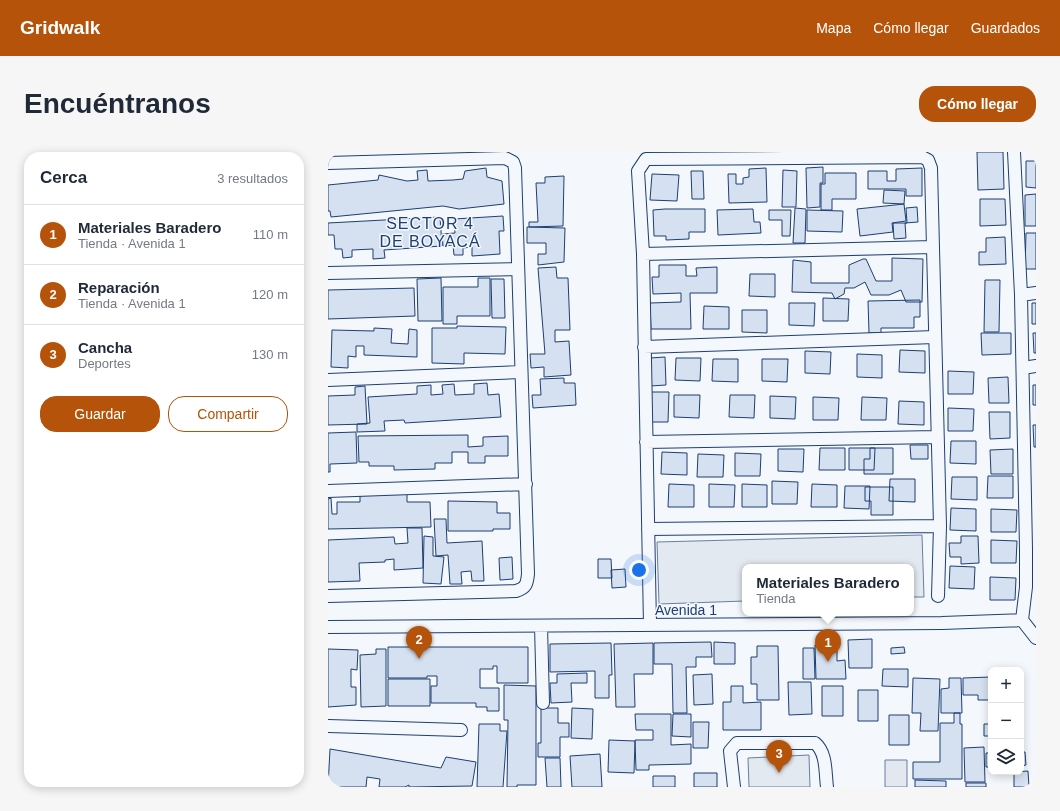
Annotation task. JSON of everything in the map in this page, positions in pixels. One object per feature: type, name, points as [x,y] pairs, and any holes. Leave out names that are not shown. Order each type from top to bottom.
[{"type":"street","points":[[1014,152],[1023,368],[1030,468],[1031,548],[1022,620],[1036,638]]},
{"type":"street","points":[[650,625],[643,254],[638,171],[646,158],[922,157],[928,160],[931,168],[940,526],[938,596]]},
{"type":"street","points":[[328,163],[505,158],[513,162],[515,168],[528,574],[527,583],[523,589],[516,591],[328,596]]},
{"type":"street","points":[[643,254],[933,247]]},
{"type":"street","points":[[328,273],[518,269]]},
{"type":"street","points":[[1021,295],[1036,293]]},
{"type":"street","points":[[644,346],[935,337]]},
{"type":"street","points":[[1023,368],[1036,366]]},
{"type":"street","points":[[328,380],[521,372]]},
{"type":"street","points":[[646,442],[937,437]]},
{"type":"street","points":[[328,490],[526,484]]},
{"type":"street","points":[[648,529],[940,526]]},
{"type":"street","name":"Avenida 1","points":[[328,627],[942,623],[1022,620]]},
{"type":"street","points":[[541,626],[543,704]]},
{"type":"street","points":[[328,726],[461,730]]},
{"type":"street","points":[[734,787],[730,751],[737,743],[814,743],[820,748],[823,756],[827,787]]},
{"type":"shaded area","points":[[922,535],[924,597],[914,597],[914,564],[742,564],[742,601],[659,604],[657,542]]},
{"type":"shaded area","points":[[809,755],[810,787],[749,787],[748,758]]},
{"type":"shaded area","points":[[885,760],[907,760],[907,787],[885,787]]},
{"type":"building","points":[[977,152],[1003,152],[1004,189],[978,190]]},
{"type":"building","points":[[1026,161],[1036,161],[1036,188],[1026,187]]},
{"type":"building","points":[[823,167],[823,183],[820,183],[820,207],[807,208],[806,168]]},
{"type":"building","points":[[486,168],[487,177],[502,181],[504,204],[459,209],[443,206],[331,217],[330,211],[328,211],[328,185],[378,180],[379,175],[407,181],[418,180],[417,171],[427,170],[428,181],[463,179],[465,171]]},
{"type":"building","points":[[766,168],[767,202],[729,203],[728,174],[736,174],[736,184],[743,184],[743,178],[749,177],[749,169]]},
{"type":"building","points":[[922,168],[922,196],[906,196],[906,189],[868,189],[868,171],[887,171],[887,181],[896,181],[896,169]]},
{"type":"building","points":[[783,170],[797,171],[796,207],[782,207]]},
{"type":"building","points":[[691,171],[703,171],[704,199],[692,199]]},
{"type":"building","points":[[825,173],[856,173],[856,199],[832,199],[832,210],[821,210],[821,184],[825,184]]},
{"type":"building","points":[[652,174],[679,175],[677,201],[650,200]]},
{"type":"building","points":[[564,176],[563,226],[529,227],[529,222],[538,222],[536,183],[545,183],[545,177]]},
{"type":"building","points":[[884,190],[905,191],[904,204],[883,203]]},
{"type":"building","points":[[1036,194],[1036,226],[1025,226],[1025,195]]},
{"type":"building","points":[[980,199],[1005,199],[1006,225],[980,226]]},
{"type":"building","points":[[904,204],[906,221],[892,223],[893,232],[860,236],[857,209]]},
{"type":"building","points":[[917,207],[918,222],[907,223],[906,208]]},
{"type":"building","points":[[795,208],[806,209],[805,243],[793,243]]},
{"type":"building","points":[[705,209],[705,232],[689,232],[689,239],[666,240],[666,236],[654,236],[653,210]]},
{"type":"building","points":[[753,209],[754,222],[760,222],[761,233],[718,235],[717,210]]},
{"type":"building","points":[[769,210],[791,210],[790,236],[782,236],[782,220],[769,220]]},
{"type":"building","points":[[807,210],[843,211],[842,232],[807,231]]},
{"type":"building","points":[[503,216],[504,231],[499,231],[500,254],[472,256],[472,247],[463,248],[463,255],[454,255],[453,245],[443,246],[442,234],[455,233],[454,219]]},
{"type":"building","points":[[440,217],[442,246],[384,250],[385,258],[373,259],[373,249],[352,250],[352,257],[343,258],[342,249],[335,249],[334,235],[328,235],[328,223]]},
{"type":"building","points":[[893,223],[905,223],[906,238],[894,239]]},
{"type":"building","points":[[527,227],[565,228],[564,262],[538,265],[538,254],[546,254],[546,243],[527,243]]},
{"type":"building","points":[[1026,233],[1036,233],[1036,269],[1025,269]]},
{"type":"building","points":[[1005,237],[1006,264],[979,265],[979,252],[986,252],[986,238]]},
{"type":"building","points":[[892,258],[923,259],[922,302],[906,302],[901,290],[889,295],[871,295],[865,282],[854,288],[845,288],[844,294],[835,299],[832,293],[792,292],[793,260],[811,262],[811,283],[849,283],[849,265],[863,259],[866,259],[876,281],[892,281]]},
{"type":"building","points":[[659,265],[686,265],[686,276],[697,276],[696,268],[717,267],[717,293],[690,293],[691,329],[651,329],[650,303],[681,302],[681,293],[653,294],[652,277],[659,277]]},
{"type":"building","points":[[556,267],[557,278],[568,278],[570,330],[555,330],[555,342],[569,341],[571,375],[544,377],[544,367],[531,368],[530,354],[545,354],[538,268]]},
{"type":"building","points":[[750,274],[775,274],[775,297],[749,296]]},
{"type":"building","points":[[441,278],[442,321],[418,321],[417,279]]},
{"type":"building","points":[[478,278],[490,278],[490,316],[457,316],[457,324],[443,324],[443,287],[478,287]]},
{"type":"building","points":[[491,279],[504,279],[505,318],[492,318]]},
{"type":"building","points":[[985,280],[1000,280],[999,332],[984,332]]},
{"type":"building","points":[[414,288],[415,316],[328,319],[328,290]]},
{"type":"building","points":[[823,298],[849,299],[848,321],[823,321]]},
{"type":"building","points":[[920,300],[920,317],[914,317],[914,328],[881,328],[881,333],[869,333],[868,301]]},
{"type":"building","points":[[789,303],[815,303],[814,326],[789,325]]},
{"type":"building","points":[[1032,303],[1036,303],[1036,324],[1032,324]]},
{"type":"building","points":[[704,306],[729,307],[729,329],[703,329]]},
{"type":"building","points":[[742,310],[767,310],[767,333],[742,332]]},
{"type":"building","points":[[457,326],[506,327],[505,354],[464,353],[464,364],[432,363],[432,328],[457,328]]},
{"type":"building","points":[[374,328],[392,329],[391,343],[408,344],[409,329],[417,330],[417,357],[364,355],[364,346],[356,346],[356,357],[348,356],[348,368],[331,367],[332,330],[374,331]]},
{"type":"building","points":[[981,333],[1011,333],[1011,354],[982,355]]},
{"type":"building","points":[[1033,333],[1036,333],[1036,353],[1034,353]]},
{"type":"building","points":[[900,350],[925,351],[925,373],[899,372]]},
{"type":"building","points":[[805,351],[831,352],[830,374],[805,373]]},
{"type":"building","points":[[857,354],[882,355],[882,378],[857,377]]},
{"type":"building","points":[[665,357],[666,385],[650,386],[650,358]]},
{"type":"building","points":[[676,358],[701,358],[700,381],[675,380]]},
{"type":"building","points":[[713,359],[738,359],[738,382],[712,381]]},
{"type":"building","points":[[762,359],[788,359],[787,382],[762,381]]},
{"type":"building","points":[[948,371],[974,372],[973,394],[948,394]]},
{"type":"building","points":[[1008,377],[1009,403],[989,403],[988,378]]},
{"type":"building","points":[[564,378],[564,383],[575,383],[576,405],[533,408],[532,395],[541,395],[540,379]]},
{"type":"building","points":[[487,383],[488,395],[499,394],[501,417],[405,423],[404,420],[384,421],[385,431],[357,432],[357,424],[370,423],[368,397],[417,394],[417,386],[431,385],[431,395],[443,394],[442,385],[454,384],[455,395],[474,394],[474,384]]},
{"type":"building","points":[[1033,385],[1036,385],[1036,405],[1033,405]]},
{"type":"building","points":[[365,386],[367,424],[328,425],[328,396],[355,395],[355,387]]},
{"type":"building","points":[[651,392],[669,392],[668,422],[650,422]]},
{"type":"building","points":[[674,395],[700,395],[699,418],[674,417]]},
{"type":"building","points":[[730,395],[755,395],[754,418],[729,417]]},
{"type":"building","points":[[770,396],[796,397],[795,419],[770,418]]},
{"type":"building","points":[[813,397],[839,398],[838,420],[813,420]]},
{"type":"building","points":[[862,397],[887,398],[886,420],[861,420]]},
{"type":"building","points":[[899,401],[924,402],[924,425],[898,424]]},
{"type":"building","points":[[948,408],[974,409],[973,431],[948,431]]},
{"type":"building","points":[[989,412],[1010,412],[1010,438],[990,439]]},
{"type":"building","points":[[1033,425],[1036,425],[1036,447],[1034,447]]},
{"type":"building","points":[[356,432],[357,463],[330,464],[330,472],[328,472],[328,433]]},
{"type":"building","points":[[468,435],[468,447],[483,446],[483,437],[508,436],[508,456],[485,456],[485,463],[468,463],[468,452],[452,452],[452,463],[435,463],[435,469],[394,470],[394,466],[369,466],[369,462],[359,462],[358,436]]},
{"type":"building","points":[[951,441],[976,441],[976,464],[950,463]]},
{"type":"building","points":[[910,445],[928,445],[928,459],[911,459]]},
{"type":"building","points":[[820,448],[845,448],[845,470],[819,470]]},
{"type":"building","points":[[849,448],[875,448],[874,470],[849,470]]},
{"type":"building","points":[[870,448],[893,448],[893,474],[864,474],[864,459],[870,459]]},
{"type":"building","points":[[778,449],[804,449],[803,472],[778,471]]},
{"type":"building","points":[[1013,449],[1013,474],[991,474],[990,450]]},
{"type":"building","points":[[662,452],[687,453],[687,475],[661,474]]},
{"type":"building","points":[[735,453],[761,454],[760,476],[735,476]]},
{"type":"building","points":[[698,454],[724,455],[723,477],[697,477]]},
{"type":"building","points":[[988,476],[1013,476],[1013,498],[987,498]]},
{"type":"building","points":[[952,477],[977,477],[977,500],[951,499]]},
{"type":"building","points":[[890,479],[915,479],[915,502],[889,501]]},
{"type":"building","points":[[772,481],[798,482],[797,504],[772,504]]},
{"type":"building","points":[[669,484],[694,485],[694,507],[668,507]]},
{"type":"building","points":[[709,484],[735,485],[734,507],[709,507]]},
{"type":"building","points":[[742,484],[767,485],[767,507],[742,507]]},
{"type":"building","points":[[812,484],[837,485],[837,507],[811,507]]},
{"type":"building","points":[[845,486],[870,486],[869,509],[844,508]]},
{"type":"building","points":[[865,487],[893,487],[893,515],[871,515],[871,501],[865,501]]},
{"type":"building","points":[[407,493],[407,502],[430,502],[431,527],[328,529],[328,499],[331,498],[332,514],[337,514],[337,502],[360,502],[360,494]]},
{"type":"building","points":[[448,501],[497,502],[497,513],[510,513],[510,529],[493,529],[493,531],[448,531]]},
{"type":"building","points":[[951,508],[976,509],[976,531],[950,530]]},
{"type":"building","points":[[991,509],[1017,510],[1016,532],[991,532]]},
{"type":"building","points":[[434,519],[446,519],[447,543],[482,541],[484,581],[472,581],[471,571],[461,572],[462,584],[450,584],[448,555],[436,556]]},
{"type":"building","points":[[407,528],[422,528],[423,568],[394,570],[394,559],[385,560],[385,562],[359,563],[360,581],[328,582],[328,540],[394,537],[395,544],[408,543]]},
{"type":"building","points":[[424,536],[433,537],[433,556],[444,557],[441,584],[423,583]]},
{"type":"building","points":[[961,536],[978,536],[979,563],[961,564],[961,557],[950,557],[949,543],[961,543]]},
{"type":"building","points":[[991,540],[1017,541],[1016,563],[991,563]]},
{"type":"building","points":[[512,557],[513,579],[500,580],[499,558]]},
{"type":"building","points":[[598,559],[611,559],[612,578],[598,578]]},
{"type":"building","points":[[950,566],[975,567],[974,589],[949,588]]},
{"type":"building","points":[[625,569],[626,587],[612,588],[611,570]]},
{"type":"building","points":[[990,577],[1016,578],[1015,600],[990,600]]},
{"type":"building","points":[[872,639],[872,668],[849,668],[848,640]]},
{"type":"building","points":[[711,642],[712,657],[696,657],[696,667],[686,667],[687,713],[673,713],[672,664],[654,664],[654,643]]},
{"type":"building","points":[[714,642],[735,643],[735,664],[714,664]]},
{"type":"building","points":[[611,643],[612,675],[609,675],[609,698],[595,698],[595,671],[550,672],[550,644]]},
{"type":"building","points":[[653,643],[653,674],[634,674],[635,707],[616,707],[614,644]]},
{"type":"building","points":[[837,644],[837,661],[845,660],[846,679],[816,679],[815,645]]},
{"type":"building","points":[[757,646],[778,646],[779,700],[757,700],[757,684],[751,684],[751,657],[757,657]]},
{"type":"building","points":[[388,647],[528,647],[528,683],[497,683],[497,666],[493,666],[493,669],[480,669],[480,688],[499,688],[499,711],[487,711],[487,707],[476,707],[476,703],[431,703],[431,686],[437,686],[437,676],[427,676],[427,678],[388,678]]},
{"type":"building","points":[[904,647],[905,653],[891,654],[891,648]]},
{"type":"building","points":[[803,648],[814,648],[815,679],[803,679]]},
{"type":"building","points":[[328,649],[358,650],[357,670],[351,669],[351,687],[356,687],[356,705],[328,707]]},
{"type":"building","points":[[376,649],[386,649],[386,706],[361,707],[360,655],[376,654]]},
{"type":"building","points":[[883,669],[908,669],[908,687],[882,686]]},
{"type":"building","points":[[587,673],[587,683],[571,683],[572,702],[551,703],[550,683],[557,683],[557,674]]},
{"type":"building","points":[[712,674],[713,704],[694,705],[693,675]]},
{"type":"building","points":[[988,677],[988,700],[978,700],[978,695],[963,695],[963,678]]},
{"type":"building","points":[[913,678],[940,679],[938,731],[920,731],[921,713],[912,713]]},
{"type":"building","points":[[949,678],[961,678],[962,713],[941,713],[941,689],[949,688]]},
{"type":"building","points":[[388,679],[430,679],[430,706],[388,706]]},
{"type":"building","points":[[788,682],[811,682],[812,714],[789,715]]},
{"type":"building","points":[[504,685],[536,686],[536,785],[517,785],[517,787],[507,787],[508,720],[504,720]]},
{"type":"building","points":[[731,686],[743,686],[743,703],[761,702],[761,730],[723,730],[723,702],[731,702]]},
{"type":"building","points":[[822,686],[843,686],[843,716],[822,716]]},
{"type":"building","points":[[858,690],[878,690],[878,721],[858,721]]},
{"type":"building","points":[[541,708],[558,708],[558,723],[569,723],[569,737],[560,737],[560,757],[538,757],[538,743],[541,743]]},
{"type":"building","points":[[572,708],[593,709],[592,739],[571,738]]},
{"type":"building","points":[[954,713],[960,713],[960,724],[962,724],[962,779],[913,779],[913,762],[940,762],[940,723],[954,723]]},
{"type":"building","points":[[635,714],[671,714],[671,745],[691,744],[691,764],[649,765],[649,770],[636,770],[635,740],[653,740],[653,730],[636,730]]},
{"type":"building","points":[[673,714],[691,714],[691,737],[672,736]]},
{"type":"building","points":[[889,715],[909,715],[909,745],[889,745]]},
{"type":"building","points":[[693,722],[709,722],[708,748],[693,748]]},
{"type":"building","points":[[479,724],[500,724],[500,731],[507,731],[503,787],[477,787]]},
{"type":"building","points":[[984,724],[988,724],[988,736],[984,736]]},
{"type":"building","points":[[609,740],[635,741],[634,773],[608,772]]},
{"type":"building","points":[[984,747],[985,782],[965,782],[964,748]]},
{"type":"building","points":[[330,749],[441,768],[446,757],[476,762],[472,786],[409,787],[409,785],[405,787],[379,787],[380,779],[367,777],[366,787],[328,787]]},
{"type":"building","points":[[1024,752],[1025,752],[1026,765],[1024,765]]},
{"type":"building","points":[[986,753],[988,753],[988,767],[986,767]]},
{"type":"building","points":[[600,754],[602,787],[572,787],[570,756]]},
{"type":"building","points":[[545,758],[560,758],[561,787],[547,787]]},
{"type":"building","points":[[1024,771],[1028,771],[1029,787],[1014,787],[1014,775],[1024,775]]},
{"type":"building","points":[[694,773],[717,773],[717,787],[694,787]]},
{"type":"building","points":[[653,776],[675,776],[675,787],[653,787]]},
{"type":"building","points":[[915,780],[946,781],[946,787],[915,787]]},
{"type":"building","points":[[966,783],[986,783],[986,787],[966,787]]},
{"type":"place","name":"Reparación","points":[[419,659]]},
{"type":"place","name":"Materiales Baradero","points":[[828,662]]},
{"type":"place","name":"Cancha","points":[[779,773]]},
{"type":"district","name":"SECTOR 4 DE BOYACÁ","points":[[430,232]]}]
